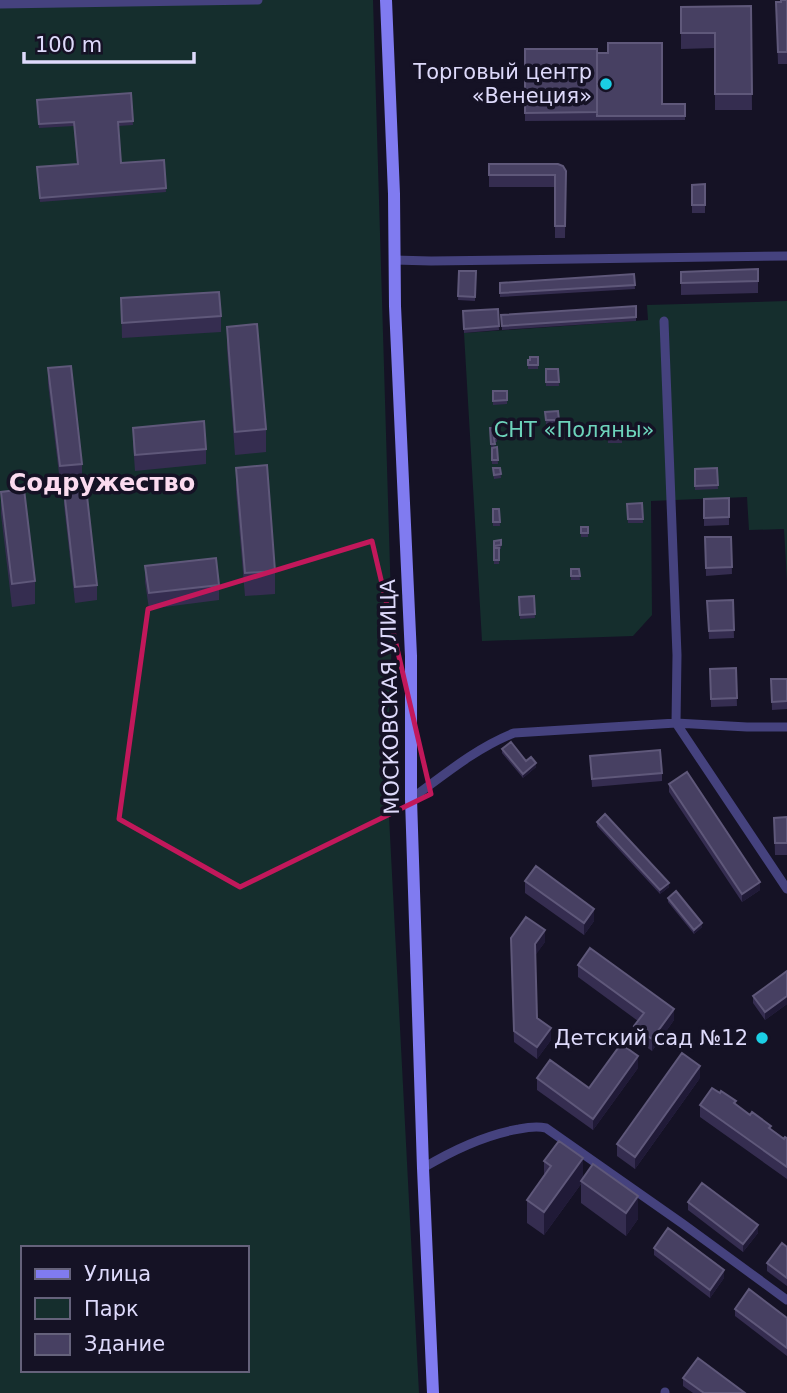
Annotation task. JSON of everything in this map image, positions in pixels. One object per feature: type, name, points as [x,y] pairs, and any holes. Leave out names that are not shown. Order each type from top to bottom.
[{"type":"main road","name":"МОСКОВСКАЯ УЛИЦА","points":[[386,0],[411,656],[411,799],[433,1393]]},
{"type":"street","points":[[0,4],[258,0]]},
{"type":"street","points":[[394,260],[787,256]]},
{"type":"street","points":[[663,321],[677,655],[676,723],[787,889]]},
{"type":"street","points":[[411,799],[480,749],[514,733],[676,723],[787,727]]},
{"type":"street","points":[[423,1168],[489,1135],[538,1126],[546,1128],[787,1300]]},
{"type":"highlighted area","points":[[372,541],[431,794],[240,887],[119,819],[148,609]]},
{"type":"green space","points":[[0,0],[373,0],[392,634],[387,778],[419,1393],[0,1393]]},
{"type":"green space","name":"СНТ «Поляны»","points":[[787,301],[787,581],[784,529],[749,530],[747,497],[651,501],[652,615],[633,636],[482,641],[464,333],[648,320],[647,305]]},
{"type":"building","points":[[787,0],[787,52],[778,52],[776,2]]},
{"type":"building","points":[[751,6],[752,94],[715,94],[715,33],[681,33],[681,7]]},
{"type":"building","points":[[608,43],[662,43],[662,104],[685,104],[685,116],[597,116],[597,53],[608,53]]},
{"type":"building","points":[[525,49],[597,49],[597,112],[525,113]]},
{"type":"building","points":[[131,93],[133,121],[118,122],[121,163],[164,160],[166,188],[40,198],[37,167],[78,164],[74,122],[39,124],[37,100]]},
{"type":"building","points":[[489,164],[563,166],[566,171],[565,226],[555,226],[555,175],[489,175]]},
{"type":"building","points":[[705,184],[705,205],[692,205],[692,185]]},
{"type":"building","points":[[758,269],[758,281],[681,283],[681,272]]},
{"type":"building","points":[[459,271],[476,271],[475,297],[458,296]]},
{"type":"building","points":[[634,274],[635,285],[500,293],[500,283]]},
{"type":"building","points":[[219,292],[221,316],[122,323],[121,298]]},
{"type":"building","points":[[636,306],[636,317],[502,326],[501,315]]},
{"type":"building","points":[[498,309],[499,326],[464,329],[463,311]]},
{"type":"building","points":[[257,324],[266,429],[235,432],[227,327]]},
{"type":"building","points":[[530,357],[538,357],[538,365],[528,365]]},
{"type":"building","points":[[71,366],[82,464],[60,466],[48,368]]},
{"type":"building","points":[[546,369],[558,369],[559,382],[546,382]]},
{"type":"building","points":[[493,391],[507,391],[507,400],[493,401]]},
{"type":"building","points":[[558,411],[559,420],[546,420],[545,412]]},
{"type":"building","points":[[204,421],[206,449],[135,455],[133,428]]},
{"type":"building","points":[[608,426],[622,426],[622,439],[608,439]]},
{"type":"building","points":[[490,428],[497,428],[495,444],[491,444]]},
{"type":"building","points":[[497,447],[498,460],[492,460],[492,448]]},
{"type":"building","points":[[267,465],[275,571],[245,573],[236,468]]},
{"type":"building","points":[[493,468],[500,468],[501,474],[494,475]]},
{"type":"building","points":[[717,468],[718,485],[695,486],[695,469]]},
{"type":"building","points":[[86,487],[97,585],[75,587],[64,490]]},
{"type":"building","points":[[24,489],[35,581],[12,584],[1,492]]},
{"type":"building","points":[[729,498],[729,517],[704,518],[704,499]]},
{"type":"building","points":[[642,503],[643,519],[628,519],[627,504]]},
{"type":"building","points":[[493,509],[499,509],[500,522],[493,522]]},
{"type":"building","points":[[581,527],[588,527],[588,533],[581,533]]},
{"type":"building","points":[[705,537],[731,537],[732,567],[706,568]]},
{"type":"building","points":[[501,540],[501,545],[494,546],[494,541]]},
{"type":"building","points":[[494,548],[499,548],[499,560],[494,560]]},
{"type":"building","points":[[216,558],[219,585],[149,593],[145,566]]},
{"type":"building","points":[[571,569],[579,569],[580,576],[571,576]]},
{"type":"building","points":[[534,596],[535,614],[520,615],[519,597]]},
{"type":"building","points":[[733,600],[734,630],[709,631],[707,601]]},
{"type":"building","points":[[736,668],[737,698],[711,699],[710,669]]},
{"type":"building","points":[[771,679],[787,679],[787,701],[772,702]]},
{"type":"building","points":[[511,742],[526,761],[531,757],[536,763],[523,774],[502,749]]},
{"type":"building","points":[[660,750],[662,773],[592,779],[590,756]]},
{"type":"building","points":[[687,772],[760,882],[742,894],[669,784]]},
{"type":"building","points":[[605,814],[669,883],[660,890],[597,822]]},
{"type":"building","points":[[787,817],[787,843],[775,843],[774,818]]},
{"type":"building","points":[[536,866],[594,909],[584,923],[525,881]]},
{"type":"building","points":[[676,891],[702,923],[694,930],[668,898]]},
{"type":"building","points":[[526,917],[545,930],[535,944],[537,1018],[551,1028],[537,1047],[514,1031],[511,938]]},
{"type":"building","points":[[590,948],[674,1009],[652,1039],[634,1026],[644,1013],[578,965]]},
{"type":"building","points":[[787,971],[787,996],[765,1012],[753,996]]},
{"type":"building","points":[[621,1044],[638,1056],[593,1119],[537,1078],[550,1060],[589,1088]]},
{"type":"building","points":[[682,1053],[700,1066],[635,1157],[617,1144]]},
{"type":"building","points":[[712,1088],[736,1101],[734,1103],[750,1115],[752,1112],[784,1139],[787,1138],[787,1167],[700,1105]]},
{"type":"building","points":[[559,1141],[583,1158],[544,1212],[527,1200],[551,1166],[544,1161]]},
{"type":"building","points":[[593,1164],[638,1196],[626,1213],[581,1181]]},
{"type":"building","points":[[702,1183],[758,1225],[743,1244],[688,1202]]},
{"type":"building","points":[[668,1228],[724,1270],[710,1290],[654,1248]]},
{"type":"building","points":[[782,1243],[787,1247],[787,1278],[767,1263]]},
{"type":"building","points":[[749,1289],[787,1318],[787,1348],[735,1309]]},
{"type":"building","points":[[698,1358],[745,1393],[704,1393],[683,1378]]},
{"type":"place","name":"Торговый центр «Венеция»","points":[[606,84]]},
{"type":"place","name":"Детский сад №12","points":[[762,1038]]},
{"type":"district","name":"Содружество","points":[[102,483]]}]
